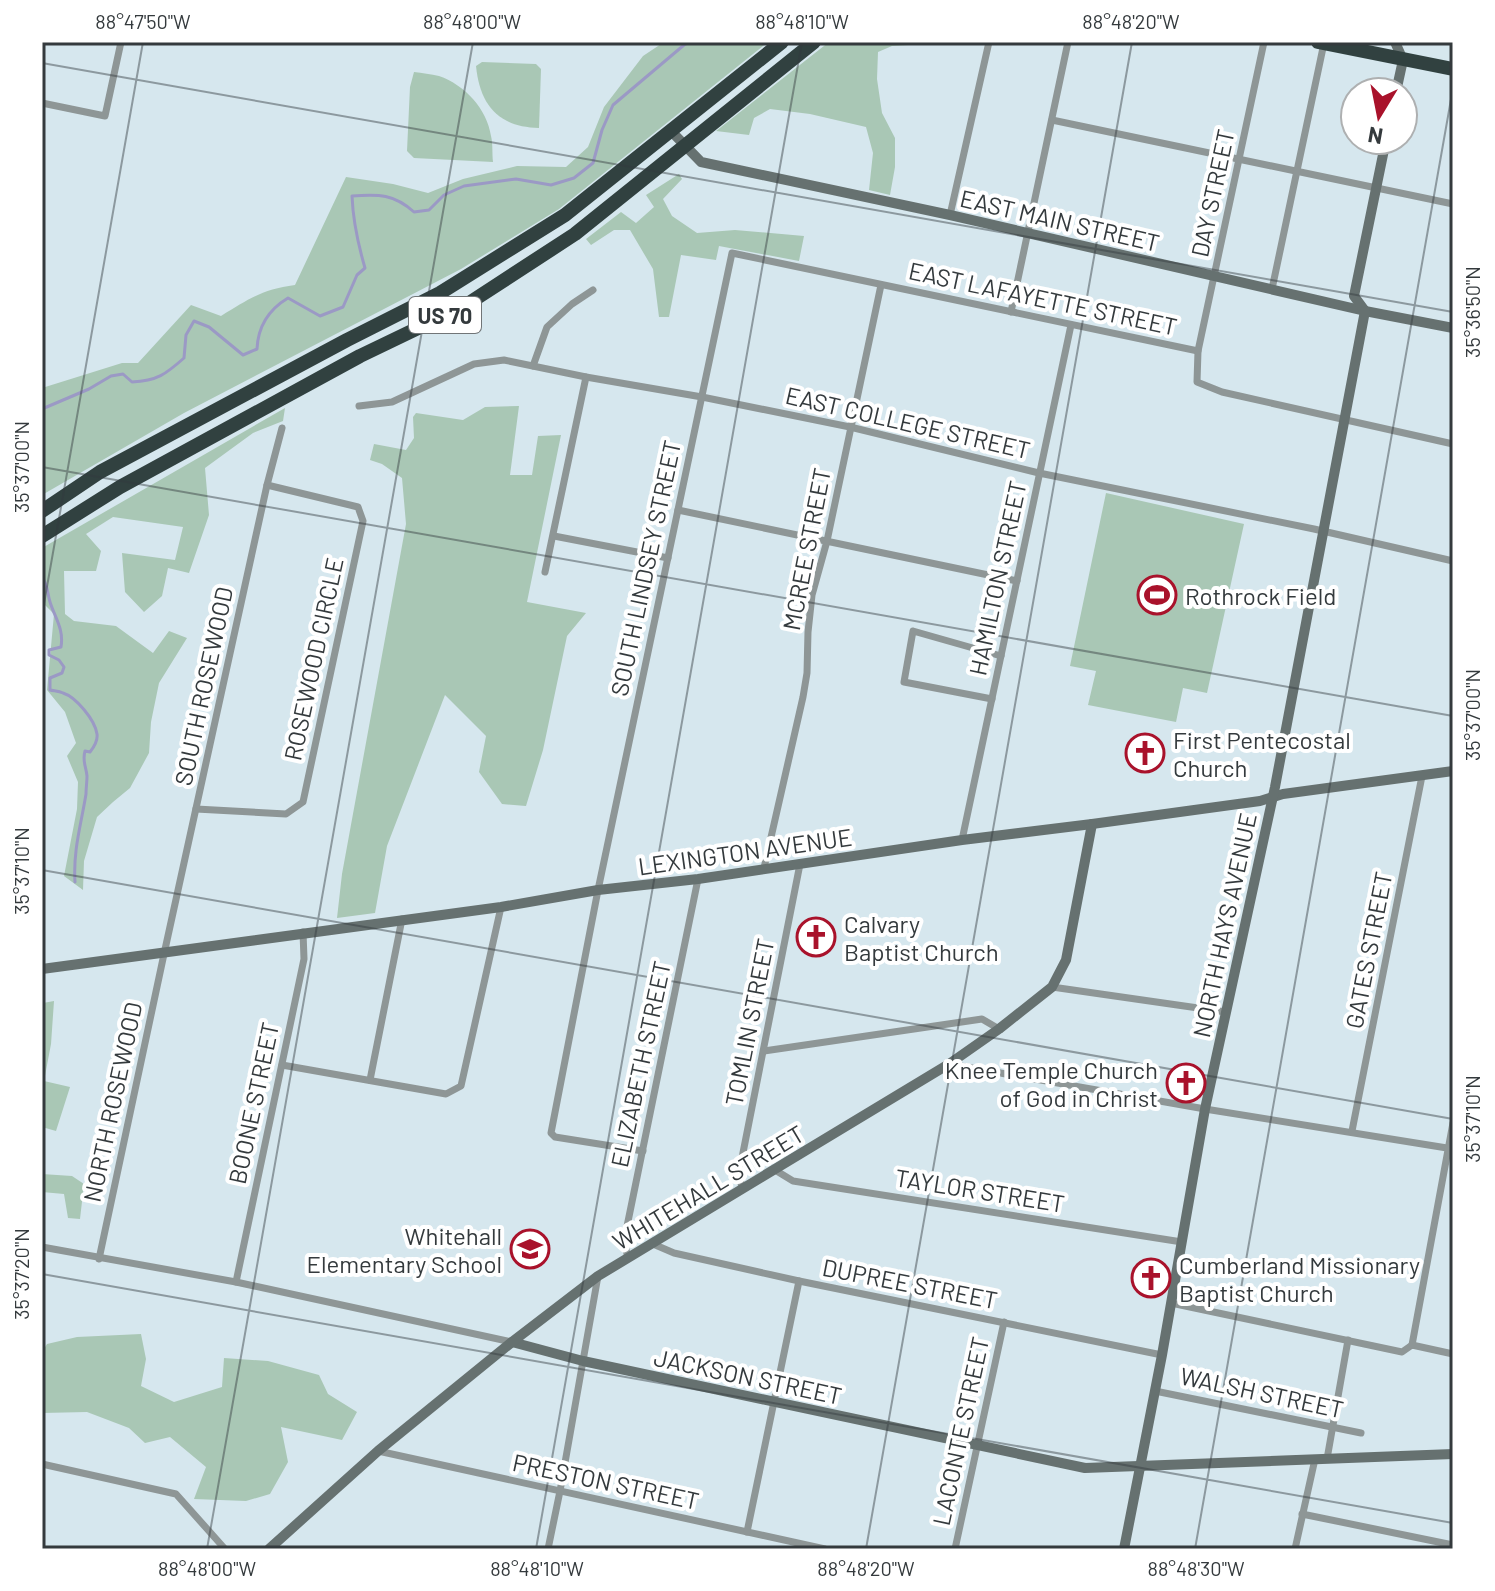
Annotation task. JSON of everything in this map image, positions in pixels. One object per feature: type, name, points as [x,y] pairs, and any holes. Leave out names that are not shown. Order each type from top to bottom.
[{"type":"highway","name":"US 70","points":[[42,511],[100,472],[440,293],[565,215],[782,42]]},
{"type":"highway","name":"US 70","points":[[42,536],[145,473],[360,356],[466,305],[575,234],[814,42]]},
{"type":"highway","points":[[1321,43],[1437,66],[1453,66]]},
{"type":"highway","points":[[1437,66],[1453,75]]},
{"type":"street","points":[[42,103],[105,116],[121,42]]},
{"type":"street","points":[[950,215],[989,42]]},
{"type":"street","points":[[1011,312],[1068,42]]},
{"type":"street","name":"DAY STREET","points":[[1198,351],[1264,42]]},
{"type":"street","points":[[1395,42],[1403,60],[1400,76]]},
{"type":"street","points":[[1272,289],[1321,43]]},
{"type":"street","points":[[1052,120],[1453,204]]},
{"type":"street","name":"EAST MAIN STREET","points":[[671,131],[701,162],[1453,328]]},
{"type":"street","points":[[1365,311],[1354,296],[1383,156]]},
{"type":"street","name":"EAST LAFAYETTE STREET","points":[[732,253],[1198,351],[1197,382],[1222,392],[1453,444]]},
{"type":"street","name":"SOUTH LINDSEY STREET","points":[[643,1151],[555,1137],[551,1133],[598,890],[732,253]]},
{"type":"street","name":"MCREE STREET","points":[[764,868],[803,697],[812,595],[827,541],[881,285]]},
{"type":"street","points":[[533,366],[547,327],[593,290]]},
{"type":"street","name":"NORTH HAYS AVENUE","points":[[1124,1549],[1205,1109],[1273,796],[1365,311]]},
{"type":"street","name":"HAMILTON STREET","points":[[962,840],[1071,325]]},
{"type":"street","name":"EAST COLLEGE STREET","points":[[359,406],[392,402],[474,364],[504,360],[850,427],[1039,473],[1453,561]]},
{"type":"street","points":[[545,572],[586,377]]},
{"type":"street","name":"SOUTH ROSEWOOD","points":[[164,954],[282,428]]},
{"type":"street","name":"ROSEWOOD CIRCLE","points":[[196,809],[286,814],[303,802],[363,521],[358,507],[267,485]]},
{"type":"street","points":[[678,510],[1017,581]]},
{"type":"street","points":[[554,536],[668,558]]},
{"type":"street","points":[[992,699],[904,682],[913,631],[1001,656]]},
{"type":"street","name":"LEXINGTON AVENUE","points":[[42,969],[1260,801],[1273,796],[1453,771]]},
{"type":"street","name":"GATES STREET","points":[[1352,1131],[1422,776]]},
{"type":"street","name":"WHITEHALL STREET","points":[[269,1549],[378,1451],[598,1276],[949,1064],[1052,987],[1066,960],[1092,824]]},
{"type":"street","name":"TOMLIN STREET","points":[[742,1188],[739,1173],[800,864]]},
{"type":"street","name":"ELIZABETH STREET","points":[[628,1258],[624,1241],[698,879]]},
{"type":"street","points":[[282,1065],[446,1094],[461,1086],[501,907]]},
{"type":"street","points":[[370,1080],[402,919]]},
{"type":"street","name":"BOONE STREET","points":[[236,1282],[304,959],[303,932]]},
{"type":"street","name":"NORTH ROSEWOOD","points":[[99,1259],[164,954]]},
{"type":"street","points":[[1052,987],[1226,1012]]},
{"type":"street","points":[[764,1051],[982,1019],[999,1029]]},
{"type":"street","points":[[949,1064],[1447,1148]]},
{"type":"street","points":[[1171,1303],[1402,1352],[1412,1345],[1453,1123]]},
{"type":"street","name":"TAYLOR STREET","points":[[775,1170],[793,1181],[1182,1242]]},
{"type":"street","name":"DUPREE STREET","points":[[653,1244],[674,1253],[799,1281],[1162,1355]]},
{"type":"street","name":"JACKSON STREET","points":[[42,1247],[236,1282],[512,1342],[583,1361],[1085,1468],[1453,1454]]},
{"type":"street","points":[[548,1549],[598,1276]]},
{"type":"street","points":[[747,1532],[799,1281]]},
{"type":"street","name":"LACONTE STREET","points":[[955,1549],[1004,1322]]},
{"type":"street","points":[[1327,1459],[1348,1340]]},
{"type":"street","points":[[1412,1345],[1453,1354]]},
{"type":"street","name":"WALSH STREET","points":[[1155,1391],[1361,1433]]},
{"type":"street","name":"PRESTON STREET","points":[[378,1451],[747,1532],[789,1545],[825,1549]]},
{"type":"street","points":[[1295,1549],[1315,1459]]},
{"type":"street","points":[[42,1464],[176,1494],[225,1549]]},
{"type":"street","points":[[1302,1514],[1453,1545]]},
{"type":"green space","points":[[664,42],[768,42],[559,209],[461,269],[184,413],[42,495],[42,388],[122,363],[138,363],[191,305],[221,316],[265,292],[295,285],[346,177],[428,193],[463,179],[517,166],[566,167],[588,147],[604,107],[643,56]]},
{"type":"green space","points":[[829,42],[924,42],[892,46],[878,52],[877,79],[882,113],[895,138],[895,167],[890,195],[869,190],[873,153],[866,127],[810,114],[770,109],[754,118],[749,135],[716,131]]},
{"type":"green space","points":[[482,62],[536,64],[541,69],[539,128],[512,123],[494,111],[478,80],[476,66]]},
{"type":"green space","points":[[414,72],[449,80],[473,99],[489,126],[493,162],[414,158],[407,151],[410,87]]},
{"type":"green space","points":[[679,174],[682,179],[663,199],[672,216],[697,233],[735,230],[804,236],[799,261],[719,246],[716,260],[681,255],[669,317],[659,317],[653,269],[630,230],[614,230],[591,245],[586,239],[621,212],[636,223],[654,207],[646,195]]},
{"type":"green space","points":[[519,406],[510,475],[532,475],[538,436],[561,435],[527,602],[586,613],[567,636],[543,750],[526,806],[502,804],[479,772],[486,736],[445,695],[387,846],[375,913],[337,918],[342,874],[406,524],[402,478],[370,460],[374,444],[406,450],[414,438],[413,417],[416,413],[463,420],[485,407]]},
{"type":"green space","points":[[285,408],[283,421],[253,433],[205,468],[209,515],[189,573],[168,568],[162,596],[144,612],[125,592],[122,553],[175,560],[183,527],[113,517],[86,534],[101,551],[96,571],[64,571],[65,614],[74,621],[116,626],[153,653],[169,631],[187,638],[159,683],[151,722],[149,753],[130,788],[97,817],[84,861],[83,890],[64,876],[77,809],[78,782],[67,756],[76,743],[65,712],[47,690],[54,614],[42,602],[42,548]]},
{"type":"green space","name":"Rothrock Field","points":[[1106,493],[1244,524],[1207,693],[1183,688],[1176,722],[1088,705],[1096,671],[1070,666]]},
{"type":"green space","points":[[54,1001],[44,1081],[70,1087],[56,1131],[42,1127],[42,1009],[43,1003]]},
{"type":"green space","points":[[42,1174],[72,1176],[84,1184],[80,1219],[68,1218],[64,1194],[42,1192]]},
{"type":"green space","points":[[141,1334],[146,1359],[141,1386],[174,1402],[222,1387],[224,1358],[268,1361],[319,1375],[328,1394],[357,1412],[342,1440],[281,1427],[288,1462],[270,1494],[246,1501],[194,1499],[206,1467],[170,1437],[145,1443],[129,1428],[87,1412],[42,1413],[42,1352],[47,1344],[77,1337]]},
{"type":"waterway","points":[[42,409],[111,376],[123,374],[132,382],[161,376],[184,358],[186,335],[194,321],[209,327],[243,355],[257,349],[265,319],[288,298],[320,316],[343,307],[357,275],[365,268],[356,232],[352,196],[386,196],[414,212],[429,210],[444,195],[464,186],[516,179],[551,185],[574,178],[593,163],[613,105],[690,42]]},
{"type":"waterway","points":[[42,577],[61,635],[61,647],[49,650],[49,655],[64,667],[62,673],[50,678],[50,690],[68,695],[79,704],[93,722],[97,734],[93,748],[90,752],[85,751],[84,755],[86,794],[76,848],[75,882]]},
{"type":"place","name":"Rothrock Field","points":[[1157,595]]},
{"type":"place","name":"First Pentecostal Church","points":[[1145,753]]},
{"type":"place","name":"Calvary Baptist Church","points":[[816,937]]},
{"type":"place","name":"Knee Temple Church of God in Christ","points":[[1186,1083]]},
{"type":"place","name":"Whitehall Elementary School","points":[[530,1249]]},
{"type":"place","name":"Cumberland Missionary Baptist Church","points":[[1151,1278]]}]
